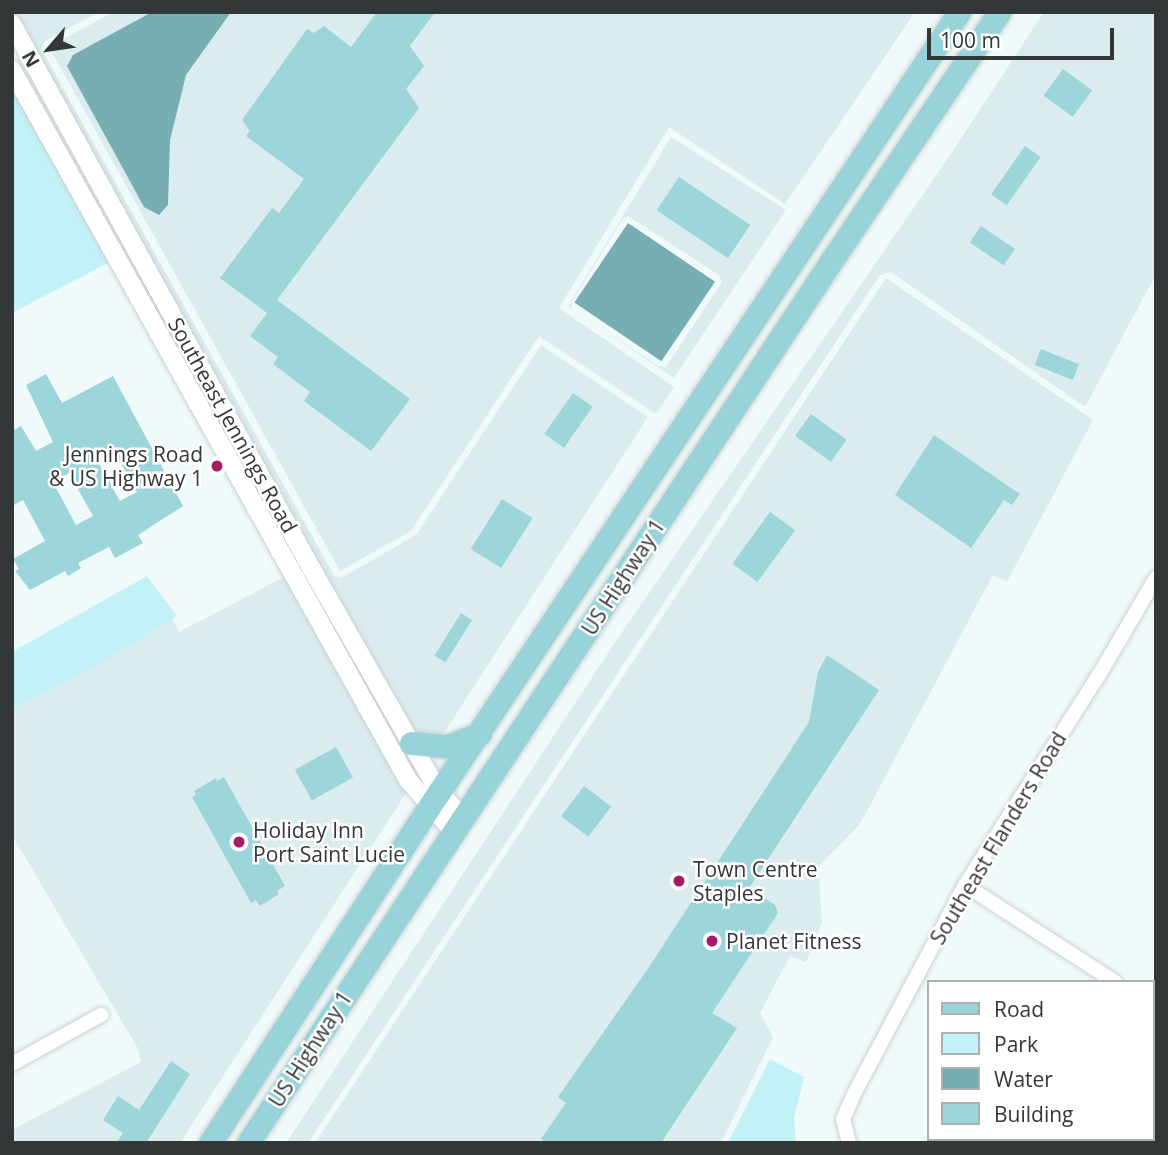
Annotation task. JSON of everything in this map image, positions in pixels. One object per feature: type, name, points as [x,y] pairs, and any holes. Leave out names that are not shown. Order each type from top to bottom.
[{"type":"main road","name":"US Highway 1","points":[[210,1143],[435,799],[960,12]]},
{"type":"main road","points":[[960,12],[952,49],[960,69]]},
{"type":"main road","name":"US Highway 1","points":[[248,1143],[999,12]]},
{"type":"main road","points":[[932,110],[940,70],[934,49]]},
{"type":"main road","points":[[411,743],[448,746],[480,734]]},
{"type":"street","name":"Southeast Jennings Road","points":[[12,24],[411,743],[435,799]]},
{"type":"street","name":"Southeast Jennings Road","points":[[12,70],[408,780],[435,799],[459,825]]},
{"type":"street","name":"Southeast Flanders Road","points":[[849,1143],[843,1119],[855,1092],[965,885],[1099,675],[1156,578]]},
{"type":"street","points":[[965,885],[1112,980]]},
{"type":"street","points":[[12,1064],[101,1015]]},
{"type":"shaded area","points":[[14,12],[99,12],[45,41],[41,49],[335,577],[341,578],[416,535],[541,345],[648,417],[440,739],[416,736],[316,561]]},
{"type":"shaded area","points":[[113,12],[915,12],[785,204],[669,127],[559,308],[674,387],[656,414],[539,336],[411,531],[340,571],[49,47]]},
{"type":"shaded area","points":[[1044,12],[1156,12],[1156,274],[1085,407],[891,272],[880,275],[308,1143],[286,1143],[616,641],[950,155]]},
{"type":"shaded area","points":[[671,137],[786,210],[674,378],[595,324],[659,366],[666,367],[722,282],[719,275],[628,216],[622,220],[572,302],[572,309],[568,306]]},
{"type":"shaded area","points":[[886,278],[1093,420],[1007,582],[993,575],[860,824],[818,867],[822,922],[806,962],[790,956],[760,1013],[773,1037],[721,1143],[315,1143]]},
{"type":"shaded area","points":[[286,576],[408,790],[180,1143],[12,1143],[12,1130],[141,1062],[137,1047],[12,835],[12,710],[106,661],[172,619],[179,632]]},
{"type":"green space","points":[[12,85],[110,262],[12,313]]},
{"type":"green space","points":[[147,576],[177,616],[106,661],[12,710],[12,652]]},
{"type":"green space","points":[[770,1059],[804,1077],[794,1118],[796,1143],[728,1143]]},
{"type":"water","points":[[152,12],[231,12],[186,75],[170,140],[168,205],[159,215],[144,207],[67,66],[73,55]]},
{"type":"water","points":[[628,223],[715,282],[661,361],[574,303]]},
{"type":"building","points":[[377,12],[435,12],[410,46],[424,66],[406,89],[419,108],[277,300],[410,399],[371,451],[304,401],[310,392],[273,364],[278,357],[250,336],[267,313],[220,278],[272,208],[279,213],[304,179],[246,136],[250,131],[242,120],[307,29],[314,33],[324,26],[351,47]]},
{"type":"building","points":[[1063,69],[1092,90],[1073,117],[1044,96]]},
{"type":"building","points":[[1025,146],[1041,157],[1007,205],[991,194]]},
{"type":"building","points":[[679,177],[750,225],[728,258],[657,210]]},
{"type":"building","points":[[981,226],[1015,249],[1004,266],[970,243]]},
{"type":"building","points":[[1041,349],[1079,364],[1073,380],[1035,365]]},
{"type":"building","points":[[46,374],[62,403],[113,376],[183,506],[138,535],[143,543],[115,558],[109,547],[78,563],[81,568],[68,576],[65,571],[30,590],[15,571],[19,569],[13,559],[45,541],[23,500],[12,506],[12,431],[21,426],[36,451],[53,442],[26,385]],"holes":[[[113,449],[137,492],[120,501],[96,458]],[[69,473],[93,516],[76,525],[53,482]]]},
{"type":"building","points":[[573,393],[593,407],[564,448],[544,434]]},
{"type":"building","points":[[811,414],[847,440],[831,462],[795,436]]},
{"type":"building","points":[[934,435],[1020,494],[1012,505],[1004,500],[971,548],[895,495]]},
{"type":"building","points":[[502,499],[533,518],[501,568],[471,549]]},
{"type":"building","points":[[770,512],[795,530],[757,582],[732,564]]},
{"type":"building","points":[[461,613],[472,620],[446,662],[435,655]]},
{"type":"building","points":[[827,655],[879,690],[749,888],[775,905],[778,913],[712,1013],[737,1028],[661,1143],[546,1143],[541,1139],[566,1103],[558,1097],[647,970],[809,722],[818,672]]},
{"type":"building","points":[[336,747],[353,778],[312,800],[295,770]]},
{"type":"building","name":"Holiday Inn Port Saint Lucie","points":[[224,777],[285,886],[277,891],[279,894],[260,906],[256,900],[251,903],[192,797],[196,795],[194,791],[216,778],[217,781]]},
{"type":"building","points":[[584,786],[611,806],[588,837],[561,816]]},
{"type":"building","points":[[171,1061],[190,1074],[146,1143],[116,1143],[123,1133],[103,1120],[118,1096],[139,1110]]},
{"type":"place","name":"Jennings Road & US Highway 1","points":[[217,466]]},
{"type":"place","name":"Holiday Inn Port Saint Lucie","points":[[239,842]]},
{"type":"place","name":"Town Centre Staples","points":[[679,881]]},
{"type":"place","name":"Planet Fitness","points":[[712,941]]}]
